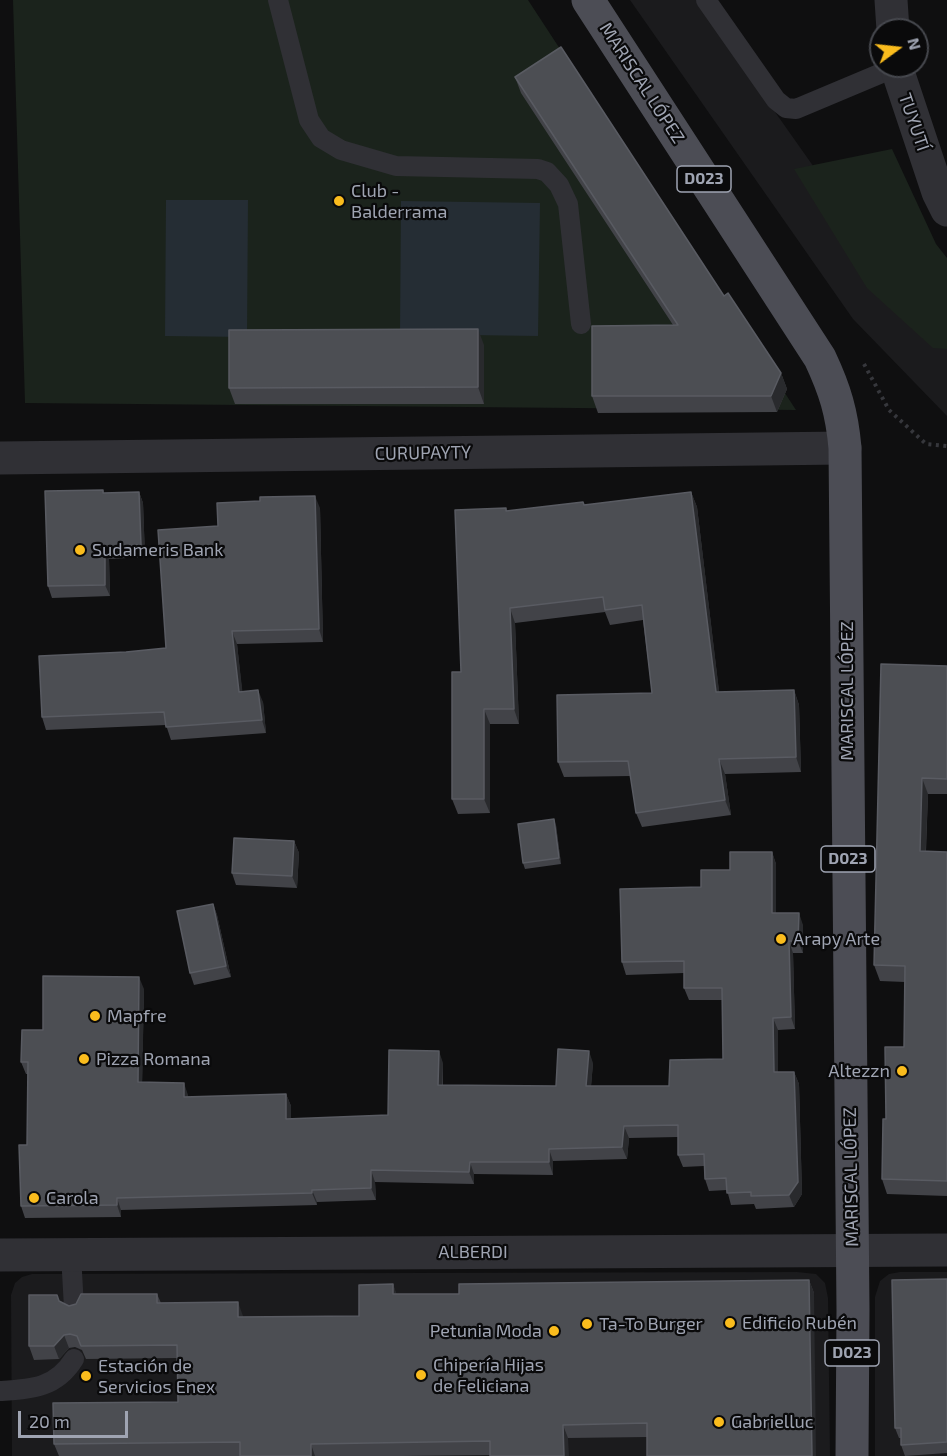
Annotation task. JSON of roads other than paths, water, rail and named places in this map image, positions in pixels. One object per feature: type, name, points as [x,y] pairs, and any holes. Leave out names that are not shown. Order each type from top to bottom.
[{"type":"main road","name":"MARISCAL LÓPEZ","points":[[588,0],[820,358],[834,387],[842,416],[845,448],[852,1456]]},
{"type":"street","points":[[891,0],[892,18]]},
{"type":"street","name":"TUYUTÍ","points":[[900,78],[938,192],[947,210]]},
{"type":"street","name":"CURUPAYTY","points":[[0,458],[845,448]]},
{"type":"street","name":"ALBERDI","points":[[0,1255],[947,1250]]},
{"type":"lane","points":[[278,0],[309,120],[321,138],[341,150],[396,166],[538,168],[548,172],[559,185],[568,204],[581,324]]},
{"type":"lane","points":[[706,0],[776,100],[786,108],[796,110],[869,78]]},
{"type":"lane","points":[[71,1254],[74,1308]]},
{"type":"lane","points":[[0,1391],[28,1389],[53,1381],[65,1373],[74,1359]]},
{"type":"place","name":"Club - Balderrama","points":[[339,201]]},
{"type":"place","name":"Sudameris Bank","points":[[80,550]]},
{"type":"place","name":"Arapy Arte","points":[[781,939]]},
{"type":"place","name":"Mapfre","points":[[95,1016]]},
{"type":"place","name":"Pizza Romana","points":[[84,1059]]},
{"type":"place","name":"Altezzn","points":[[902,1071]]},
{"type":"place","name":"Carola","points":[[34,1198]]},
{"type":"place","name":"Edificio Rubén","points":[[730,1323]]},
{"type":"place","name":"Ta-To Burger","points":[[587,1324]]},
{"type":"place","name":"Petunia Moda","points":[[554,1331]]},
{"type":"place","name":"Chipería Hijas de Feliciana","points":[[421,1375]]},
{"type":"place","name":"Estación de Servicios Enex","points":[[86,1376]]},
{"type":"place","name":"Gabrielluc","points":[[719,1422]]}]
